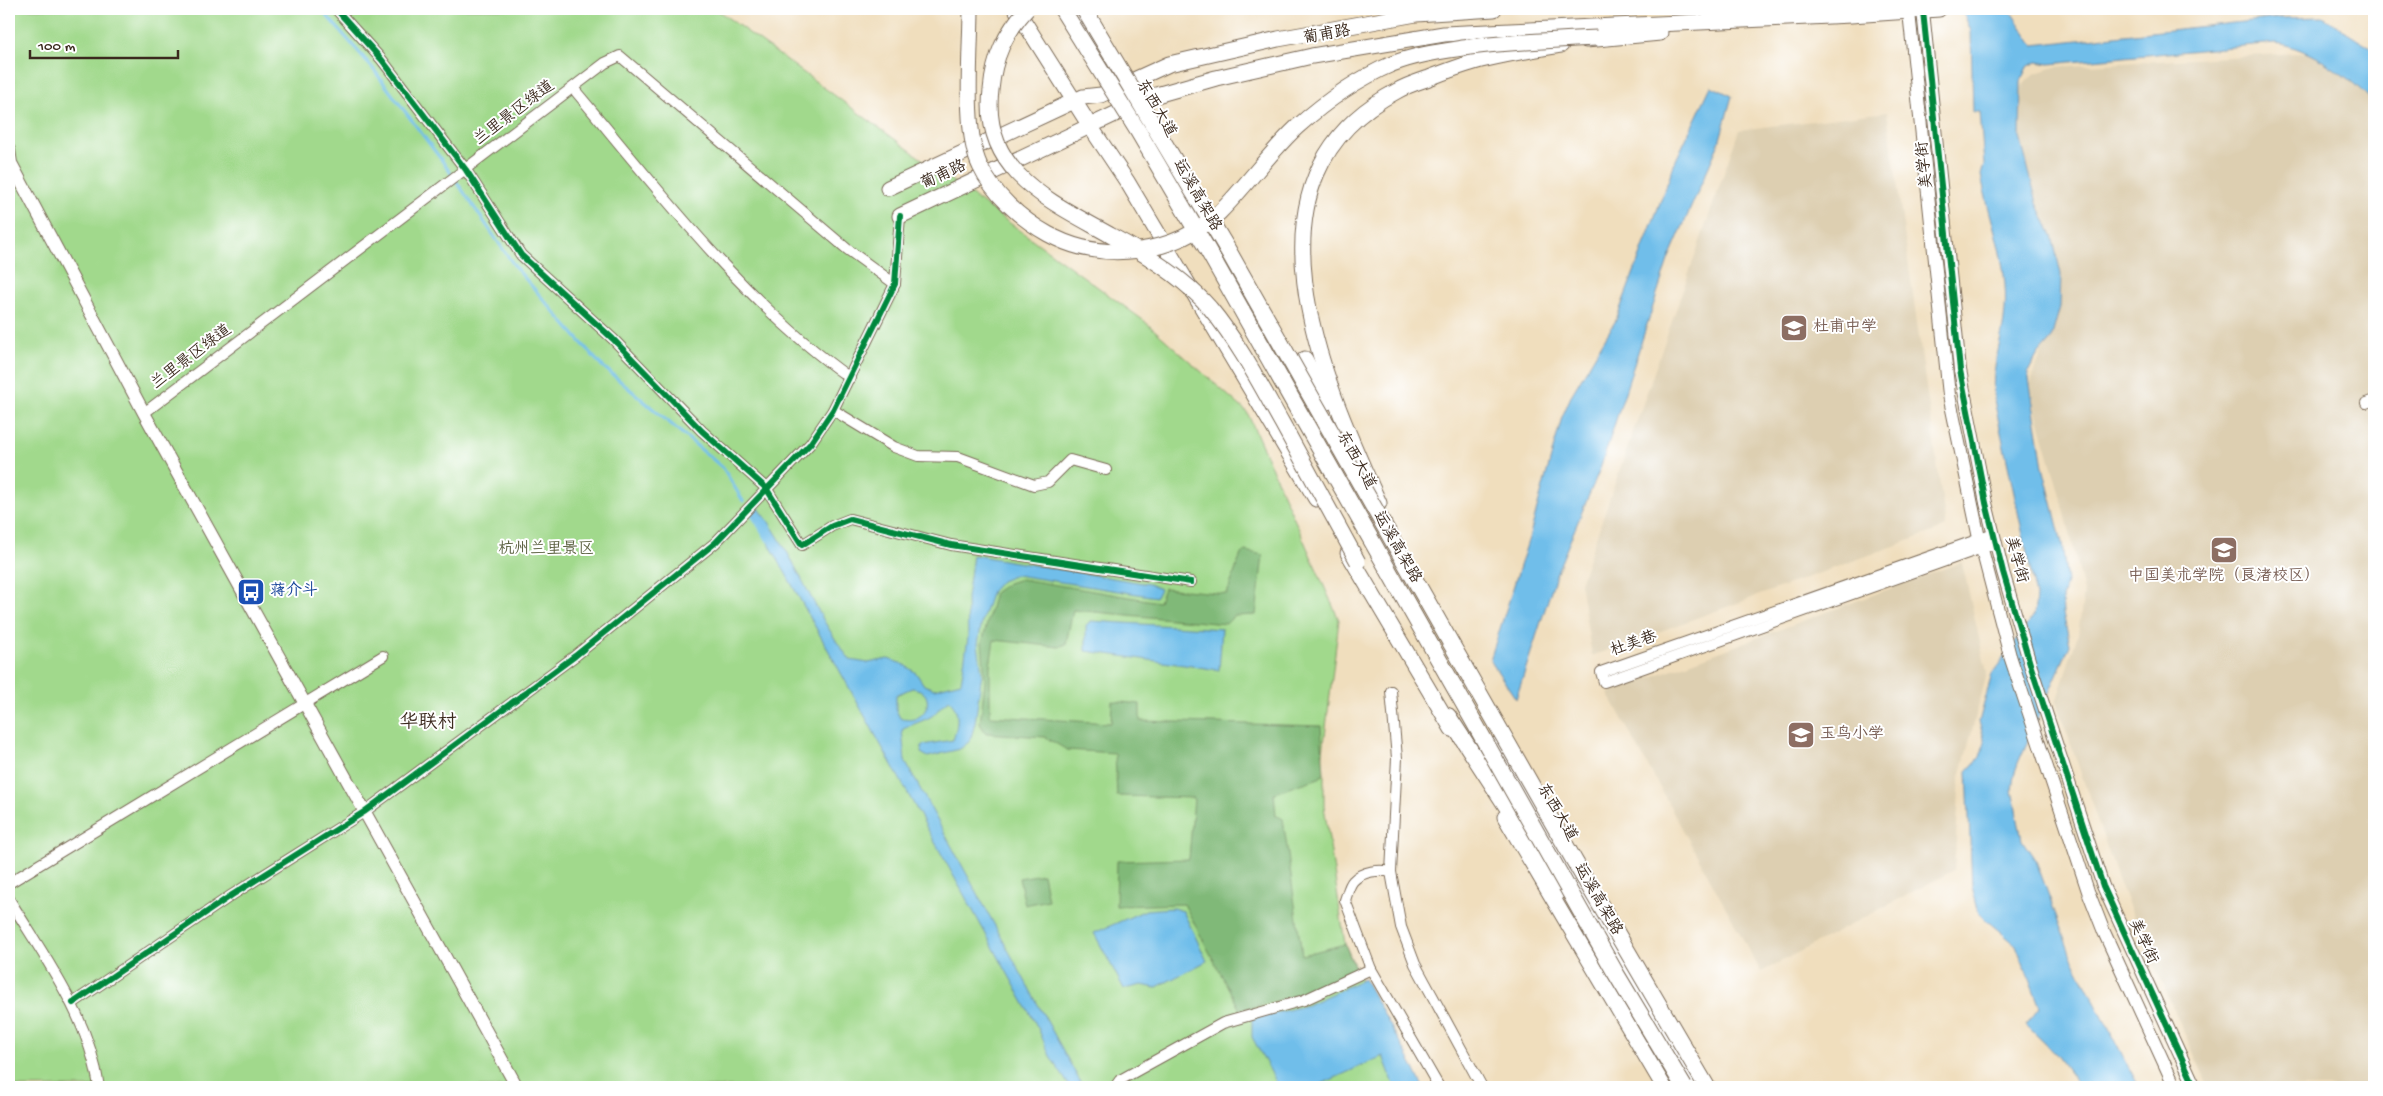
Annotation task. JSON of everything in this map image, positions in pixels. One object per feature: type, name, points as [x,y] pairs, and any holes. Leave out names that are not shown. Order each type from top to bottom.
[{"type":"highway","name":"运溪高架路","points":[[1062,9],[1138,131],[1206,247],[1615,972],[1684,1087]]},
{"type":"highway","name":"运溪高架路","points":[[1084,9],[1225,245],[1632,961],[1708,1087]]},
{"type":"highway","points":[[1483,692],[1632,961]]},
{"type":"highway","points":[[1448,716],[1615,972]]},
{"type":"main road","points":[[971,9],[971,118],[979,164],[984,175],[1004,199],[1034,226],[1066,242],[1111,252],[1149,249],[1171,242],[1204,224],[1220,212],[1277,148],[1320,108],[1342,91],[1393,64],[1436,51],[1525,41],[1597,38],[1774,24],[1851,15]]},
{"type":"main road","points":[[1016,9],[1133,191],[1664,1087]]},
{"type":"main road","points":[[1027,9],[1003,40],[992,78],[990,119],[995,139],[1004,158],[1023,179],[1048,201],[1111,235],[1181,280],[1220,321],[1256,377],[1408,651],[1448,716]]},
{"type":"main road","name":"东西大道","points":[[1072,9],[1133,106],[1205,230],[1470,700],[1696,1087]]},
{"type":"main road","name":"葡甫路","points":[[888,188],[1083,97],[1101,95],[1169,64],[1287,37],[1416,14],[1494,9]]},
{"type":"main road","name":"葡甫路","points":[[900,216],[1152,96],[1216,78],[1312,56],[1444,34],[1851,15],[1939,9]]},
{"type":"main road","points":[[1379,503],[1330,385],[1307,297],[1302,260],[1302,227],[1307,198],[1324,158],[1351,123],[1369,108],[1398,90],[1486,59],[1597,38]]},
{"type":"main road","points":[[1305,359],[1379,503],[1483,692]]},
{"type":"street","points":[[336,9],[382,60],[521,255],[613,339],[702,431],[766,488],[802,545],[832,526],[850,519],[951,545],[1191,582]]},
{"type":"street","name":"美学街","points":[[1916,11],[1960,370],[1995,538],[2031,667],[2103,886],[2119,925],[2195,1087]]},
{"type":"street","name":"美学街","points":[[1916,11],[1949,395],[1980,543],[2010,656],[2088,891],[2104,932],[2175,1087]]},
{"type":"street","name":"兰里景区绿道","points":[[144,413],[606,63],[620,56],[847,249],[895,284]]},
{"type":"street","points":[[573,88],[648,178],[728,268],[788,330],[850,378]]},
{"type":"street","points":[[9,150],[11,163],[144,413],[517,1087]]},
{"type":"street","points":[[73,1002],[232,895],[364,812],[611,627],[715,542],[810,444],[832,410],[850,378],[895,284],[900,216]]},
{"type":"street","points":[[832,410],[894,447],[918,456],[958,457],[1034,485],[1048,482],[1070,460],[1106,470]]},
{"type":"street","name":"杜美巷","points":[[1980,543],[1604,682],[1601,672],[1980,543],[1995,538]]},
{"type":"street","points":[[9,883],[383,656]]},
{"type":"street","points":[[1391,691],[1397,758],[1391,872],[1401,927],[1415,964],[1482,1087]]},
{"type":"street","points":[[1391,872],[1383,870],[1365,874],[1352,881],[1345,900],[1372,969],[1439,1087]]},
{"type":"street","points":[[9,899],[73,1002],[88,1042],[99,1087]]},
{"type":"street","points":[[1115,1087],[1120,1080],[1222,1022],[1304,1000],[1372,969]]},
{"type":"shaded area","name":"中国美术学院（良渚校区）","points":[[2317,52],[2374,96],[2374,1087],[2209,1087],[2155,968],[2118,879],[2056,702],[2078,634],[2084,591],[2064,509],[2034,404],[2031,384],[2051,331],[2020,157],[2018,99],[2022,86],[2034,74],[2055,67]]},
{"type":"shaded area","name":"杜甫中学","points":[[1887,112],[1946,527],[1592,656],[1580,583],[1739,130]]},
{"type":"shaded area","name":"玉鸟小学","points":[[1962,562],[1987,673],[1960,777],[1954,870],[1761,972],[1608,693]]},
{"type":"green space","name":"杭州兰里景区","points":[[9,9],[716,9],[1143,320],[1247,412],[1339,620],[1320,777],[1324,774],[1324,806],[1345,944],[1407,1087],[9,1087]]},
{"type":"green space","points":[[1245,551],[1263,555],[1256,615],[1234,616],[1226,624],[1073,610],[1066,644],[1059,647],[994,640],[990,666],[990,716],[1111,723],[1112,701],[1140,704],[1140,721],[1321,726],[1324,774],[1319,778],[1274,793],[1276,815],[1283,819],[1302,955],[1345,944],[1356,971],[1320,985],[1318,990],[1240,1010],[1184,904],[1116,906],[1117,861],[1189,859],[1194,798],[1117,796],[1115,753],[1067,750],[1045,737],[986,733],[980,724],[985,680],[982,643],[995,592],[1008,583],[1021,579],[1159,602],[1164,588],[1227,594],[1241,554]]},
{"type":"green space","points":[[1043,874],[1048,900],[1025,905],[1019,878]]},
{"type":"water","points":[[1962,9],[2009,9],[2033,45],[2279,18],[2323,17],[2374,49],[2374,103],[2342,74],[2316,57],[2275,43],[2049,64],[2037,62],[2027,67],[2021,81],[2020,137],[2037,203],[2052,236],[2061,274],[2060,307],[2051,339],[2038,354],[2028,372],[2043,467],[2062,543],[2067,582],[2062,598],[2063,613],[2070,645],[2018,763],[2012,790],[2022,840],[2036,861],[2071,956],[2139,1087],[2080,1087],[2057,1055],[2026,1025],[2040,1007],[2016,945],[1979,914],[1972,886],[1967,771],[1980,757],[1985,741],[1979,722],[1992,674],[2034,615],[2036,596],[1994,400],[1995,365],[2005,310],[2004,276],[1998,242],[1981,175],[1984,165],[1980,112],[1973,112],[1971,31]]},
{"type":"water","points":[[1711,86],[1732,96],[1719,143],[1668,260],[1601,466],[1557,572],[1516,699],[1490,660],[1529,538],[1562,417],[1572,394],[1616,320],[1676,160]]},
{"type":"water","points":[[755,503],[781,541],[825,622],[850,660],[868,663],[888,659],[903,664],[916,673],[924,685],[934,689],[961,682],[968,638],[967,598],[973,555],[1149,584],[1160,589],[1156,597],[1016,575],[1001,581],[992,591],[982,621],[978,644],[982,673],[975,723],[970,741],[960,749],[928,757],[921,753],[922,745],[953,740],[957,714],[950,700],[942,705],[932,716],[902,730],[905,761],[1083,1087],[1070,1087],[1050,1056],[1038,1028],[751,511]],"holes":[[[912,688],[926,695],[927,701],[923,714],[909,720],[900,718],[896,710],[896,695]]]},
{"type":"water","points":[[1091,621],[1222,629],[1219,670],[1086,651],[1086,625]]},
{"type":"water","points":[[1173,908],[1183,911],[1207,961],[1155,988],[1142,985],[1124,989],[1094,933],[1146,910]]},
{"type":"water","points":[[1364,979],[1423,1087],[1395,1087],[1383,1056],[1315,1087],[1279,1087],[1252,1037],[1252,1019],[1307,1005]]},
{"type":"waterway","points":[[321,9],[371,66],[443,162],[516,268],[600,364],[723,468],[743,501]]},
{"type":"waterway","points":[[752,515],[768,541]]},
{"type":"cycle path","points":[[336,9],[382,60],[466,170],[521,255],[613,339],[702,431],[766,488],[802,545],[832,526],[850,519],[951,545],[1191,582]]},
{"type":"cycle path","points":[[1923,11],[1960,370],[1986,503],[2003,572],[2031,667],[2103,886],[2195,1087]]},
{"type":"cycle path","points":[[73,1003],[232,895],[364,812],[575,656],[715,543],[810,444],[833,410],[895,284],[900,216]]},
{"type":"place","name":"杜甫中学","points":[[1794,328]]},
{"type":"place","name":"中国美术学院（良渚校区）","points":[[2224,550]]},
{"type":"place","name":"蒋介斗","points":[[251,592]]},
{"type":"place","name":"玉鸟小学","points":[[1801,735]]},
{"type":"district","name":"华联村","points":[[428,723]]}]
